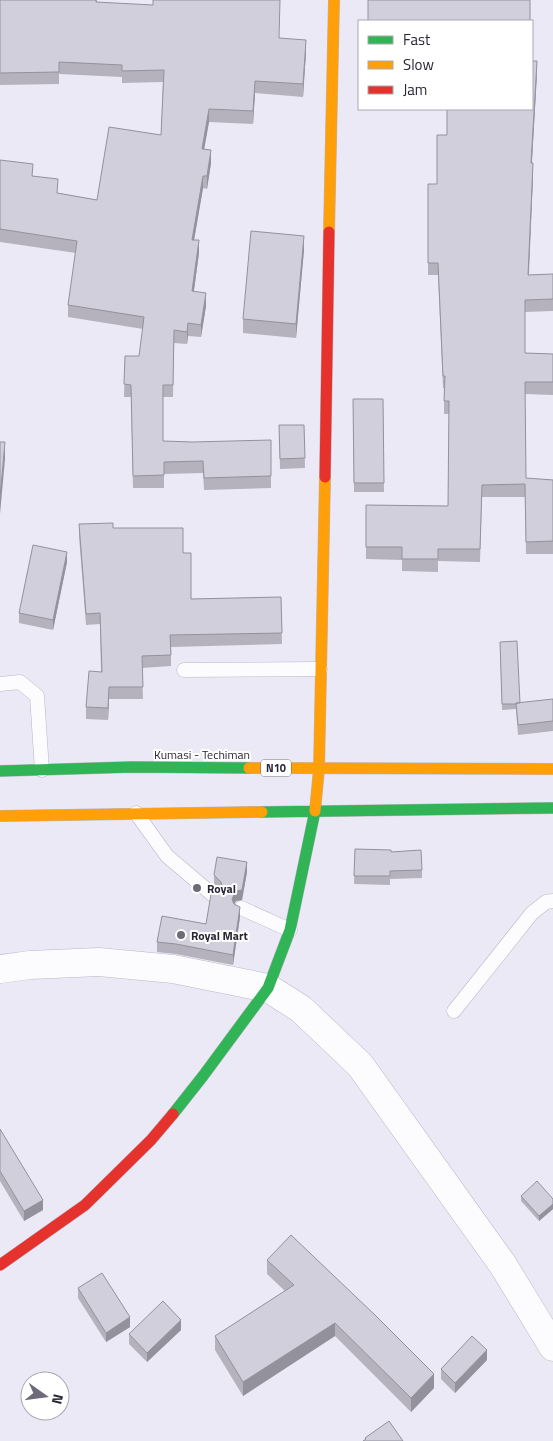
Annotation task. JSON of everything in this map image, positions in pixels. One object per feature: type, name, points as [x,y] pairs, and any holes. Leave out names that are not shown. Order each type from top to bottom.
[{"type":"main road","points":[[0,1265],[85,1205],[151,1140],[203,1076],[268,988],[290,930],[315,811],[319,769],[334,0]]},
{"type":"main road","name":"Kumasi - Techiman","points":[[0,771],[132,767],[553,769]]},
{"type":"main road","points":[[0,816],[553,808]]},
{"type":"street","points":[[0,969],[30,965],[99,962],[173,969],[268,988],[301,1009],[360,1065],[503,1265],[553,1346]]},
{"type":"lane","points":[[184,670],[320,668]]},
{"type":"lane","points":[[0,684],[20,682],[37,696],[42,770]]},
{"type":"lane","points":[[136,813],[167,856],[212,895]]},
{"type":"lane","points":[[454,1011],[532,913],[546,902],[553,901]]},
{"type":"lane","points":[[241,908],[290,930]]},
{"type":"building","points":[[0,0],[96,0],[96,2],[153,5],[153,0],[280,0],[279,38],[306,40],[303,84],[255,81],[253,111],[209,109],[202,149],[211,150],[207,176],[203,176],[192,240],[199,240],[192,291],[206,293],[201,325],[188,323],[187,332],[174,330],[173,385],[163,385],[163,441],[271,440],[271,476],[204,478],[203,461],[164,462],[164,475],[133,476],[131,385],[124,384],[125,356],[139,356],[144,317],[68,305],[77,241],[0,229],[0,160],[33,164],[32,176],[58,179],[57,193],[97,200],[109,127],[161,135],[164,70],[122,71],[122,65],[59,62],[59,72],[0,73]]},
{"type":"building","points":[[368,0],[530,0],[530,20],[368,20]]},
{"type":"building","points":[[533,61],[537,61],[531,163],[533,163],[528,275],[553,274],[553,299],[525,300],[525,353],[553,354],[553,382],[525,382],[526,478],[553,480],[553,541],[526,542],[525,484],[482,485],[480,549],[438,549],[438,559],[402,559],[402,547],[366,547],[366,505],[448,506],[449,401],[444,401],[445,376],[443,376],[438,263],[428,263],[428,184],[437,184],[437,135],[447,135],[447,110],[533,110]]},
{"type":"building","points":[[251,231],[304,236],[296,324],[243,319]]},
{"type":"building","points":[[353,399],[383,399],[384,483],[354,483]]},
{"type":"building","points":[[279,425],[304,425],[305,458],[280,459]]},
{"type":"building","points":[[0,442],[5,442],[0,497]]},
{"type":"building","points":[[113,523],[113,528],[183,528],[183,553],[191,553],[191,599],[281,597],[282,633],[170,635],[171,655],[142,656],[143,687],[109,687],[108,708],[86,707],[89,671],[102,672],[100,613],[86,614],[79,524]]},
{"type":"building","points":[[33,545],[67,552],[53,620],[19,613]]},
{"type":"building","points":[[517,641],[520,703],[502,704],[500,642]]},
{"type":"building","points":[[553,699],[553,721],[518,725],[516,703]]},
{"type":"building","points":[[355,849],[391,850],[391,852],[421,850],[422,870],[390,871],[390,876],[354,876]]},
{"type":"building","points":[[217,857],[247,862],[242,890],[236,891],[232,899],[234,904],[240,907],[233,955],[157,942],[162,916],[206,924],[211,894],[219,891],[222,886],[221,882],[214,875]]},
{"type":"building","points":[[0,1129],[43,1200],[24,1211],[0,1171]]},
{"type":"building","points":[[537,1181],[553,1199],[553,1204],[539,1216],[521,1196]]},
{"type":"building","points":[[291,1235],[434,1374],[411,1398],[335,1323],[243,1382],[215,1336],[294,1285],[267,1260]]},
{"type":"building","points":[[102,1273],[130,1317],[106,1333],[78,1288]]},
{"type":"building","points":[[163,1301],[181,1320],[147,1353],[129,1334]]},
{"type":"building","points":[[472,1336],[487,1350],[455,1383],[441,1369]]},
{"type":"building","points":[[389,1421],[403,1441],[363,1441],[365,1438]]},
{"type":"traffic: fast","points":[[0,771],[132,767],[249,768]]},
{"type":"traffic: fast","points":[[262,812],[553,808]]},
{"type":"traffic: fast","points":[[173,1114],[268,988],[290,930],[315,811]]},
{"type":"traffic: slow","points":[[329,232],[334,0]]},
{"type":"traffic: slow","points":[[315,811],[319,769],[325,477]]},
{"type":"traffic: slow","points":[[249,768],[553,769]]},
{"type":"traffic: slow","points":[[0,816],[262,812]]},
{"type":"traffic: jam","points":[[325,477],[329,232]]},
{"type":"traffic: jam","points":[[0,1265],[85,1205],[151,1140],[173,1114]]},
{"type":"place","name":"Royal","points":[[197,888]]},
{"type":"place","name":"Royal Mart","points":[[181,935]]}]
